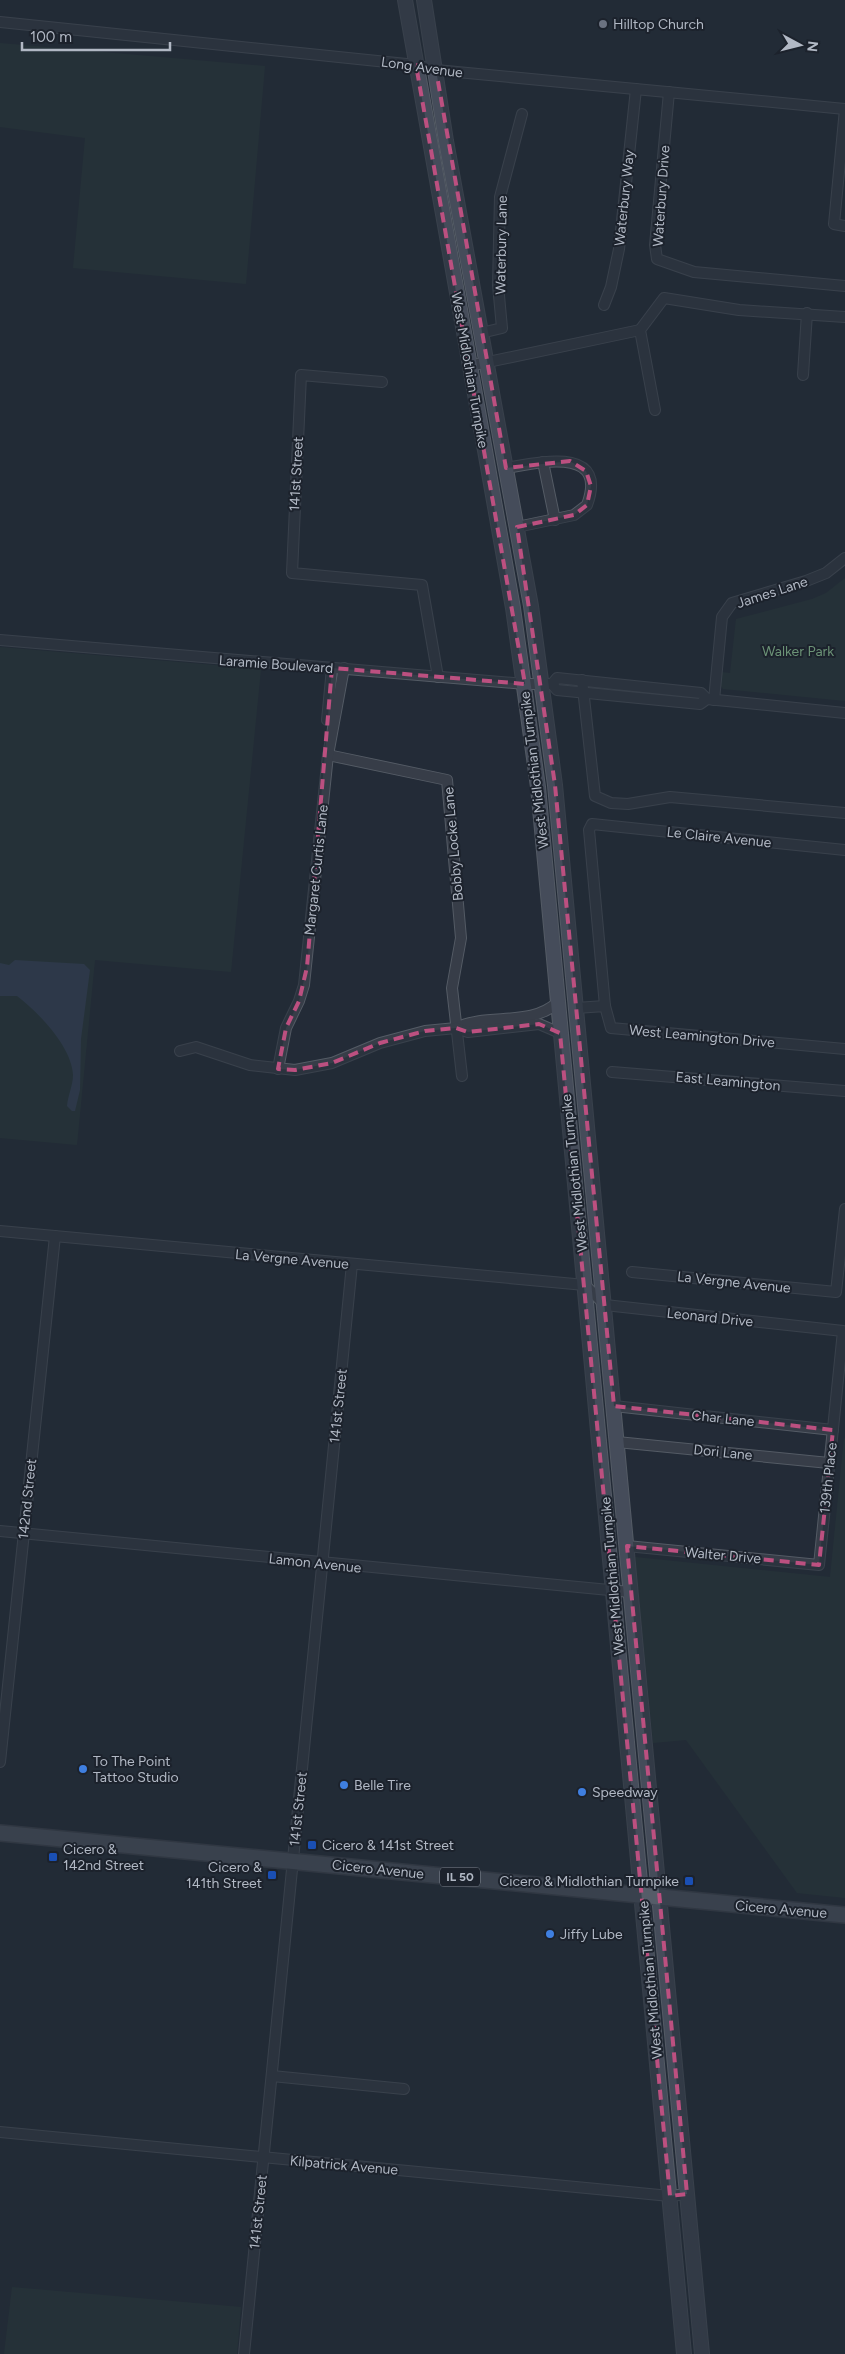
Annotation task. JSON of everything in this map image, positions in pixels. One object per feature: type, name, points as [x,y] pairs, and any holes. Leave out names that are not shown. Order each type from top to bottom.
[{"type":"main road","name":"West Midlothian Turnpike","points":[[405,0],[511,594],[538,787],[684,2354]]},
{"type":"main road","name":"West Midlothian Turnpike","points":[[424,0],[481,333],[548,684],[576,1008],[702,2354]]},
{"type":"main road","points":[[559,1017],[576,1008]]},
{"type":"main road","name":"Cicero Avenue","points":[[0,1833],[845,1915]]},
{"type":"street","name":"Long Avenue","points":[[0,22],[416,65],[436,70],[845,109]]},
{"type":"street","name":"Waterbury Way","points":[[604,305],[618,257],[636,89]]},
{"type":"street","name":"Waterbury Drive","points":[[670,92],[656,245],[657,260],[694,272],[845,286]]},
{"type":"street","points":[[845,109],[834,224],[845,226]]},
{"type":"street","name":"Waterbury Lane","points":[[481,333],[502,328],[498,285],[500,197],[522,114]]},
{"type":"street","points":[[469,366],[640,330],[664,298],[739,310],[845,317]]},
{"type":"street","points":[[803,375],[808,314]]},
{"type":"street","points":[[640,330],[655,410]]},
{"type":"street","name":"141st Street","points":[[382,382],[301,375],[292,573],[422,585],[438,677]]},
{"type":"street","points":[[506,468],[556,460],[580,464],[590,478],[591,486],[588,505],[583,510],[574,515],[555,520],[517,527]]},
{"type":"street","points":[[543,462],[555,520]]},
{"type":"street","name":"James Lane","points":[[711,700],[722,617],[732,603],[806,581],[826,573],[845,558]]},
{"type":"street","name":"Laramie Boulevard","points":[[0,640],[250,663],[344,668],[524,684],[548,684],[557,678],[582,680],[702,693],[711,700]]},
{"type":"street","points":[[328,755],[325,744],[332,668]]},
{"type":"street","name":"Margaret Curtis Lane","points":[[278,1069],[282,1040],[299,1001],[306,976],[328,755],[344,668]]},
{"type":"street","points":[[582,680],[594,796],[600,800],[611,804],[628,804],[670,797],[845,813]]},
{"type":"street","name":"Laramie Boulevard","points":[[548,684],[557,690],[583,691],[700,704],[711,700],[845,713]]},
{"type":"street","name":"Bobby Locke Lane","points":[[328,755],[447,780],[461,938],[452,980],[456,1028]]},
{"type":"street","name":"Le Claire Avenue","points":[[605,1006],[589,830],[592,824],[845,850]]},
{"type":"street","points":[[180,1051],[196,1047],[236,1061],[278,1069],[314,1068],[399,1037],[456,1028],[468,1022],[536,1016],[549,1010],[558,1002]]},
{"type":"street","points":[[576,1008],[605,1006]]},
{"type":"street","name":"West Leamington Drive","points":[[605,1006],[611,1028],[845,1049]]},
{"type":"street","points":[[456,1028],[468,1032],[539,1024],[560,1033]]},
{"type":"street","points":[[456,1028],[462,1076]]},
{"type":"street","name":"East Leamington","points":[[612,1072],[845,1091]]},
{"type":"street","name":"La Vergne Avenue","points":[[632,1272],[836,1292],[845,1209]]},
{"type":"street","name":"La Vergne Avenue","points":[[0,1231],[585,1285]]},
{"type":"street","name":"142nd Street","points":[[0,1762],[55,1236]]},
{"type":"street","name":"141st Street","points":[[244,2354],[352,1264]]},
{"type":"street","points":[[585,1285],[605,1305]]},
{"type":"street","name":"Leonard Drive","points":[[605,1305],[843,1331]]},
{"type":"street","name":"139th Place","points":[[819,1564],[843,1331]]},
{"type":"street","name":"Char Lane","points":[[614,1406],[833,1430]]},
{"type":"street","name":"Dori Lane","points":[[617,1442],[829,1463]]},
{"type":"street","name":"Lamon Avenue","points":[[0,1531],[322,1564],[630,1592]]},
{"type":"street","name":"Walter Drive","points":[[627,1546],[819,1564]]},
{"type":"street","points":[[272,2076],[404,2089]]},
{"type":"street","name":"Kilpatrick Avenue","points":[[0,2132],[670,2196],[687,2194]]},
{"type":"highlighted area","points":[[416,65],[436,70],[506,468],[570,461],[586,471],[591,486],[587,505],[574,515],[517,527],[555,785],[614,1406],[833,1430],[819,1565],[627,1546],[687,2194],[670,2196],[560,1033],[539,1024],[468,1032],[456,1028],[425,1031],[380,1043],[332,1063],[295,1070],[278,1069],[286,1028],[299,1001],[307,967],[332,668],[525,684]]},
{"type":"green space","points":[[0,43],[265,66],[246,284],[73,268],[85,138],[0,127]]},
{"type":"green space","name":"Walker Park","points":[[845,578],[845,701],[723,689],[720,685],[721,672],[730,673],[736,619],[812,599],[826,593]]},
{"type":"green space","points":[[0,647],[261,669],[231,972],[95,960],[77,1145],[0,1138]]},
{"type":"green space","points":[[844,1438],[845,1898],[797,1893],[686,1740],[653,1743],[635,1557],[830,1577]]},
{"type":"green space","points":[[12,2287],[241,2307],[237,2354],[4,2354]]},
{"type":"water","points":[[15,960],[84,964],[90,970],[81,1039],[80,1090],[75,1111],[72,1111],[67,1106],[73,1075],[67,1053],[60,1042],[44,1021],[17,996],[0,996],[0,963],[9,965]]},
{"type":"place","name":"Hilltop Church","points":[[603,24]]},
{"type":"place","name":"To The Point Tattoo Studio","points":[[83,1769]]},
{"type":"place","name":"Belle Tire","points":[[344,1785]]},
{"type":"place","name":"Speedway","points":[[582,1792]]},
{"type":"place","name":"Cicero & 141st Street","points":[[312,1845]]},
{"type":"place","name":"Cicero & 142nd Street","points":[[53,1857]]},
{"type":"place","name":"Cicero & 141th Street","points":[[272,1875]]},
{"type":"place","name":"Cicero & Midlothian Turnpike","points":[[689,1881]]},
{"type":"place","name":"Jiffy Lube","points":[[550,1934]]}]
